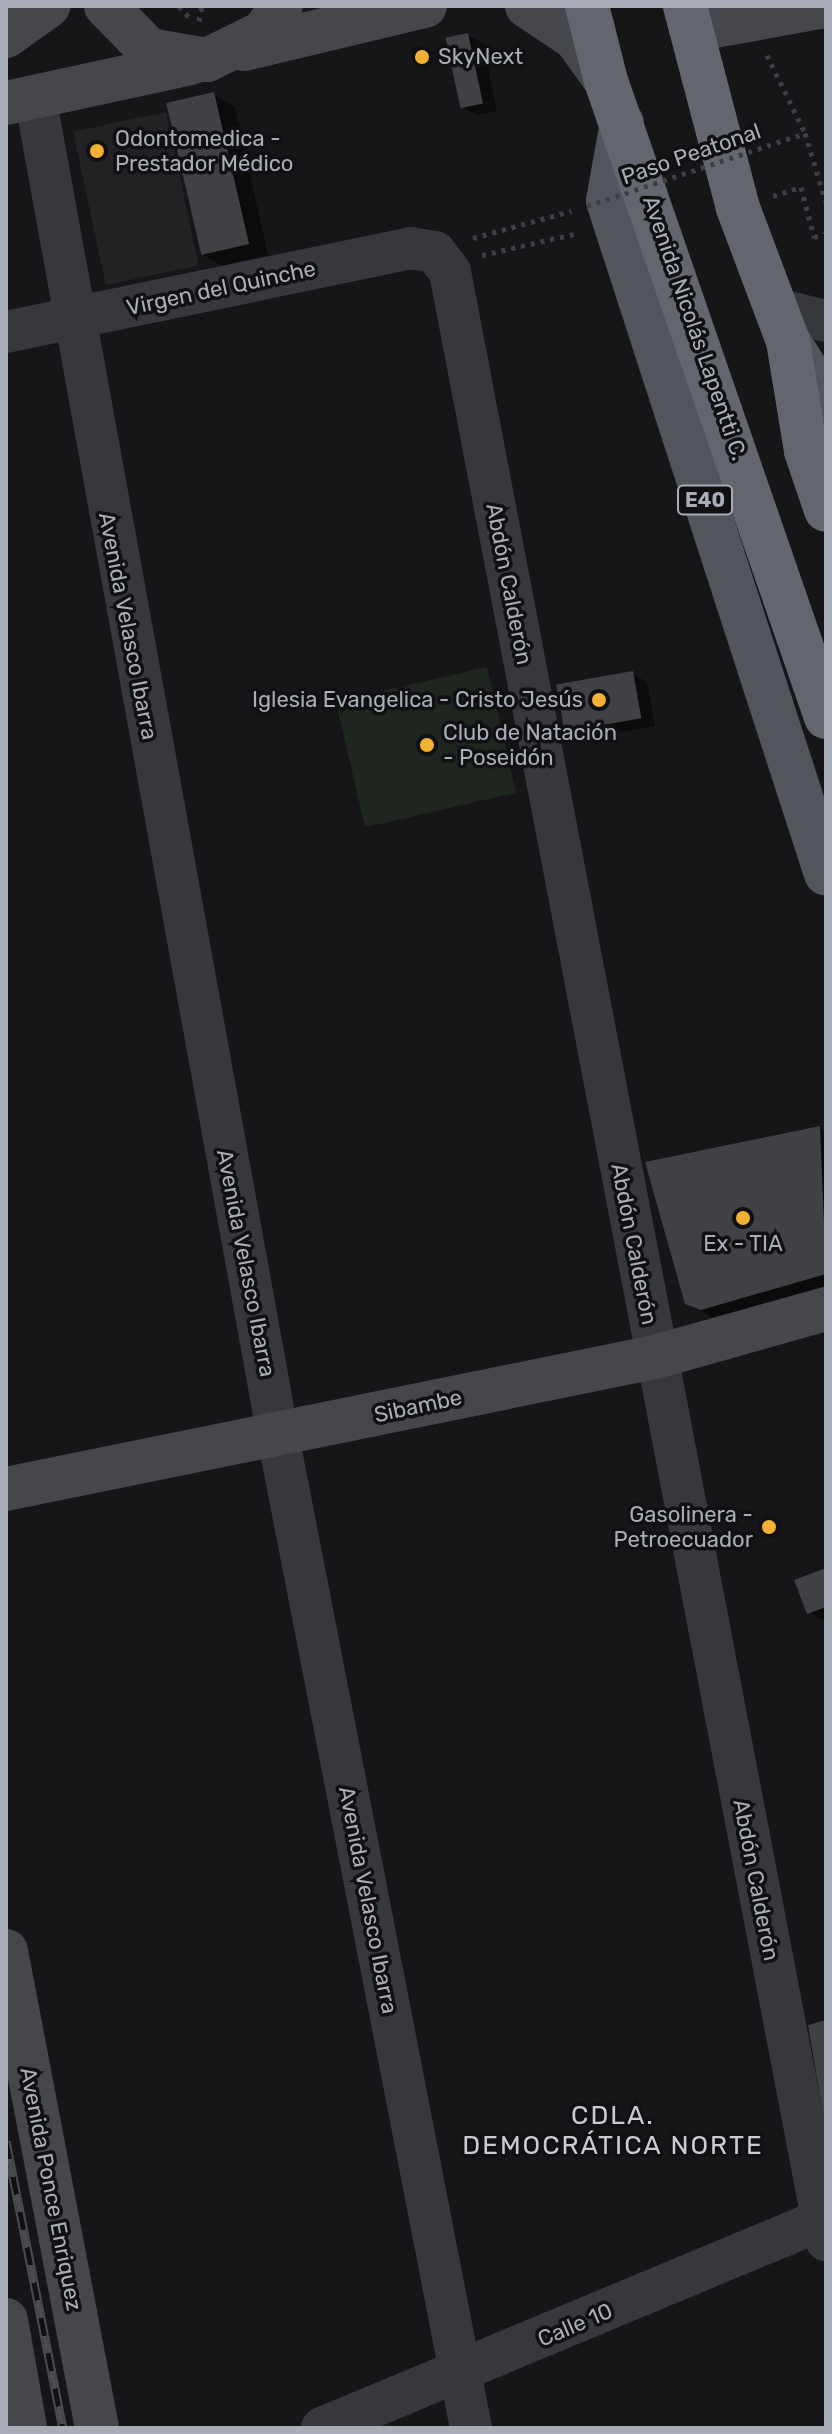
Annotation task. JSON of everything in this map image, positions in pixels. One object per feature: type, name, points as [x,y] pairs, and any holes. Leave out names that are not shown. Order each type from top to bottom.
[{"type":"highway","name":"Avenida Nicolás Lapentti C.","points":[[587,6],[606,81],[826,717]]},
{"type":"highway","points":[[689,18],[738,208],[781,325],[806,451],[826,510]]},
{"type":"main road","name":"Avenida Nicolás Lapentti C.","points":[[622,123],[608,201],[826,874]]},
{"type":"main road","points":[[781,325],[826,400]]},
{"type":"street","points":[[6,36],[48,6]]},
{"type":"street","points":[[106,6],[149,50],[222,55],[281,6]]},
{"type":"street","points":[[20,100],[425,6]]},
{"type":"street","points":[[527,6],[575,38],[606,81]]},
{"type":"street","points":[[689,18],[826,6]]},
{"type":"street","name":"Avenida Velasco Ibarra","points":[[20,100],[71,320],[278,1436],[471,2428]]},
{"type":"street","name":"Virgen del Quinche","points":[[6,332],[410,248],[458,253]]},
{"type":"street","name":"Abdón Calderón","points":[[458,253],[450,272],[655,1357],[825,2226]]},
{"type":"street","points":[[781,325],[826,321]]},
{"type":"street","name":"Sibambe","points":[[6,1489],[655,1357],[826,1309]]},
{"type":"street","name":"Avenida Ponce Enriquez","points":[[6,1951],[97,2428]]},
{"type":"street","name":"Calle 10","points":[[322,2428],[825,2226]]},
{"type":"street","points":[[6,2320],[25,2428]]},
{"type":"path","points":[[796,111],[814,156],[826,202]]},
{"type":"path","name":"Paso Peatonal","points":[[458,253],[469,239],[587,206],[805,133]]},
{"type":"path","points":[[801,187],[814,237],[826,234]]},
{"type":"path","points":[[458,253],[593,230]]},
{"type":"shaded area","points":[[166,112],[199,266],[106,285],[73,132]]},
{"type":"shaded area","name":"Club de Natación - Poseidón","points":[[487,667],[516,793],[365,828],[336,702]]},
{"type":"building","points":[[468,33],[483,103],[460,108],[446,38]]},
{"type":"building","points":[[214,92],[249,244],[201,255],[166,103]]},
{"type":"building","name":"Iglesia Evangelica - Cristo Jesús","points":[[633,671],[641,718],[565,732],[556,685]]},
{"type":"building","name":"Ex - TIA","points":[[820,1126],[826,1274],[701,1310],[685,1304],[645,1162]]},
{"type":"building","points":[[826,1568],[826,1607],[807,1614],[794,1580]]},
{"type":"building","points":[[826,2020],[826,2119],[824,2119],[808,2025]]},
{"type":"railway","points":[[6,2141],[63,2428]]},
{"type":"place","name":"SkyNext","points":[[422,57]]},
{"type":"place","name":"Odontomedica - Prestador Médico","points":[[97,151]]},
{"type":"place","name":"Iglesia Evangelica - Cristo Jesús","points":[[599,700]]},
{"type":"place","name":"Club de Natación - Poseidón","points":[[427,745]]},
{"type":"place","name":"Ex - TIA","points":[[743,1218]]},
{"type":"place","name":"Gasolinera - Petroecuador","points":[[769,1527]]},
{"type":"district","name":"CDLA. DEMOCRÁTICA NORTE","points":[[613,2131]]}]
